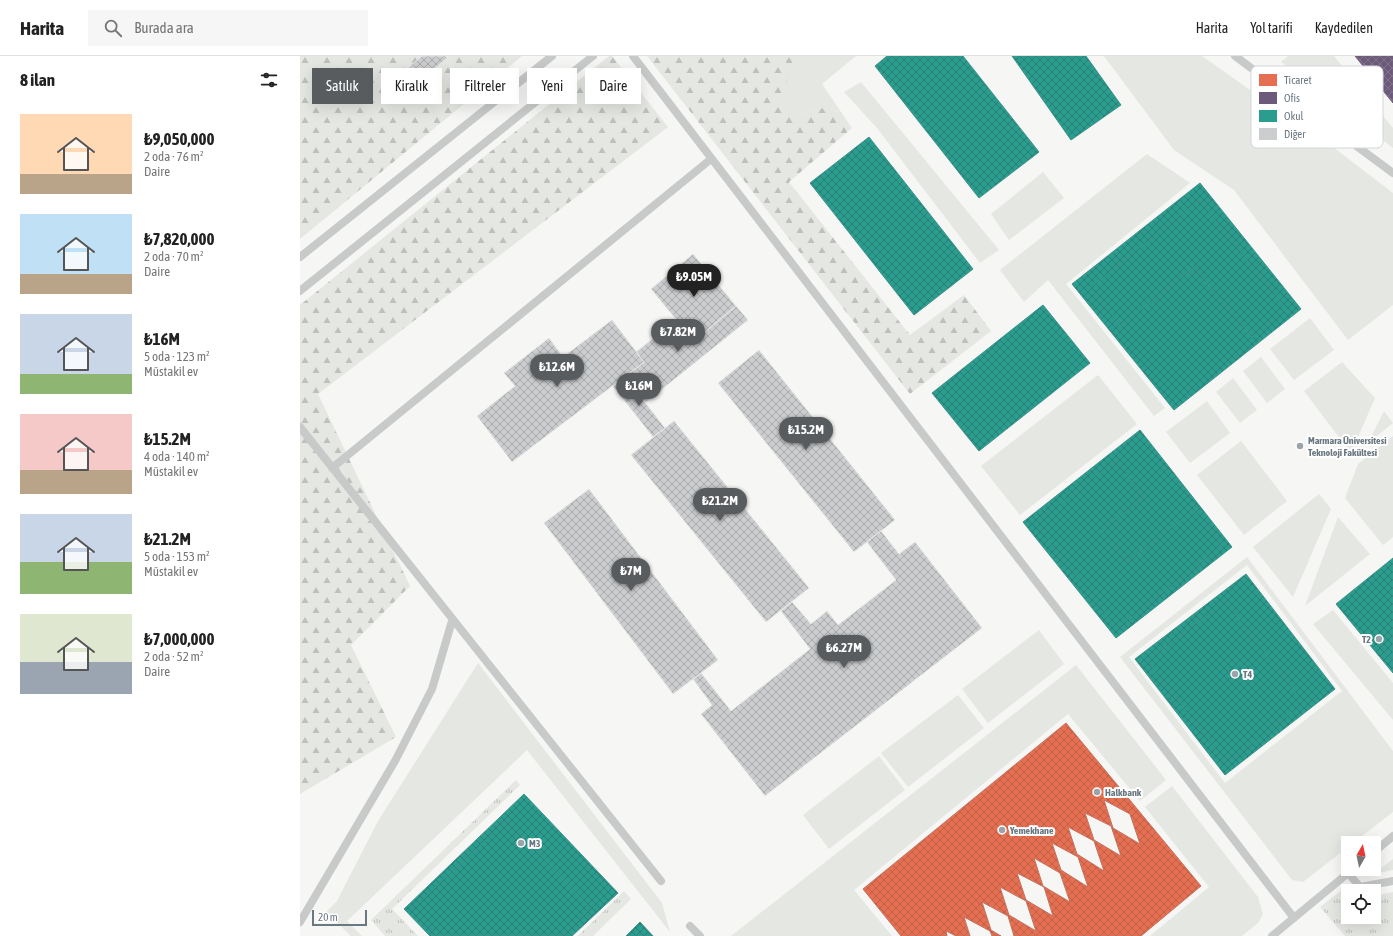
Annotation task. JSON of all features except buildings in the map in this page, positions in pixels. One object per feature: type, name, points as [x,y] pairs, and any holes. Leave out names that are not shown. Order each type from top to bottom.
[{"type":"lane","points":[[300,257],[552,56]]},
{"type":"lane","points":[[300,291],[593,56]]},
{"type":"lane","points":[[633,56],[1294,918]]},
{"type":"lane","points":[[1235,56],[1251,68]]},
{"type":"lane","points":[[1360,148],[1393,172]]},
{"type":"lane","points":[[332,468],[711,159]]},
{"type":"lane","points":[[300,427],[452,621],[661,881]]},
{"type":"lane","points":[[300,922],[395,761],[432,689],[452,621]]},
{"type":"lane","points":[[1381,846],[1393,836]]},
{"type":"lane","points":[[1272,936],[1345,876]]},
{"type":"lane","points":[[1354,876],[1360,887],[1393,881]]},
{"type":"lane","points":[[690,926],[700,936]]},
{"type":"green space","points":[[300,56],[522,56],[507,68],[450,68],[450,104],[464,104],[300,239]]},
{"type":"green space","points":[[609,56],[612,56],[621,68],[594,68]]},
{"type":"green space","points":[[647,56],[797,56],[800,114],[822,108],[840,111],[852,128],[789,182],[910,335],[964,295],[991,331],[910,394]]},
{"type":"green space","points":[[797,56],[856,56],[822,84],[852,128],[840,111],[822,108],[800,114],[786,111],[780,98]]},
{"type":"green space","points":[[1104,56],[1202,56],[1251,91],[1251,148],[1334,148],[1393,193],[1393,305],[1348,340],[1234,190],[1174,150]]},
{"type":"green space","points":[[1288,56],[1334,56],[1342,66],[1286,66],[1281,62]]},
{"type":"green space","points":[[585,75],[585,104],[641,104],[641,93],[668,127],[318,394],[410,586],[351,645],[396,737],[300,794],[300,305],[549,104],[577,104],[577,82]]},
{"type":"green space","points":[[861,82],[999,250],[980,263],[877,128],[844,92]]},
{"type":"green space","points":[[1383,116],[1393,128],[1393,148],[1383,140]]},
{"type":"green space","points":[[1147,154],[1190,183],[1066,284],[1165,408],[1154,416],[1048,280],[1024,302],[1000,270]]},
{"type":"green space","points":[[1043,172],[1064,198],[1009,240],[991,214]]},
{"type":"green space","points":[[1310,318],[1334,350],[1294,380],[1270,349]]},
{"type":"green space","points":[[1261,357],[1285,389],[1267,403],[1243,371]]},
{"type":"green space","points":[[1342,362],[1375,398],[1351,453],[1304,391]]},
{"type":"green space","points":[[1098,375],[1137,424],[1020,515],[981,466]]},
{"type":"green space","points":[[1233,378],[1257,410],[1240,423],[1216,392]]},
{"type":"green space","points":[[1207,401],[1230,433],[1190,463],[1166,432]]},
{"type":"green space","points":[[1384,411],[1393,423],[1368,443]]},
{"type":"green space","points":[[1393,436],[1393,537],[1383,545],[1345,498],[1358,464]]},
{"type":"green space","points":[[1241,441],[1287,501],[1244,535],[1197,475]]},
{"type":"green space","points":[[1319,494],[1331,509],[1293,597],[1253,547]]},
{"type":"green space","points":[[1338,517],[1370,554],[1305,606]]},
{"type":"green space","points":[[1247,557],[1393,751],[1393,812],[1362,836],[1341,836],[1341,852],[1303,882],[1292,880],[1120,657]],"holes":[[[1247,565],[1342,691],[1225,783],[1129,657]]]},
{"type":"green space","points":[[1333,610],[1393,683],[1393,720],[1313,624]]},
{"type":"green space","points":[[1039,630],[1064,664],[988,723],[962,689]]},
{"type":"green space","points":[[478,663],[662,903],[670,932],[527,750],[347,921],[362,936],[351,936],[326,912],[337,901],[378,821]]},
{"type":"green space","points":[[1076,665],[1166,780],[1140,801],[1068,714],[854,890],[892,936],[731,936]]},
{"type":"green space","points":[[958,695],[984,728],[908,787],[881,753]]},
{"type":"green space","points":[[879,756],[905,790],[829,849],[803,815]]},
{"type":"green space","points":[[516,780],[520,785],[392,909],[418,936],[385,936],[371,920]]},
{"type":"green space","points":[[1172,786],[1258,897],[1263,914],[1258,923],[1242,936],[1150,936],[1209,887],[1145,807]]},
{"type":"green space","points":[[1393,859],[1393,870],[1381,873],[1381,868]]},
{"type":"green space","points":[[624,891],[631,899],[593,936],[578,936]]},
{"type":"green space","points":[[1341,891],[1341,924],[1381,924],[1381,895],[1393,892],[1393,936],[1345,936],[1320,907]]},
{"type":"place","name":"Marmara Üniversitesi Teknoloji Fakültesi","points":[[1300,446]]},
{"type":"place","name":"T2","points":[[1379,639]]},
{"type":"place","name":"T4","points":[[1235,674]]},
{"type":"place","name":"Halkbank","points":[[1097,792]]},
{"type":"place","name":"Yemekhane","points":[[1002,830]]},
{"type":"place","name":"M3","points":[[521,843]]}]
